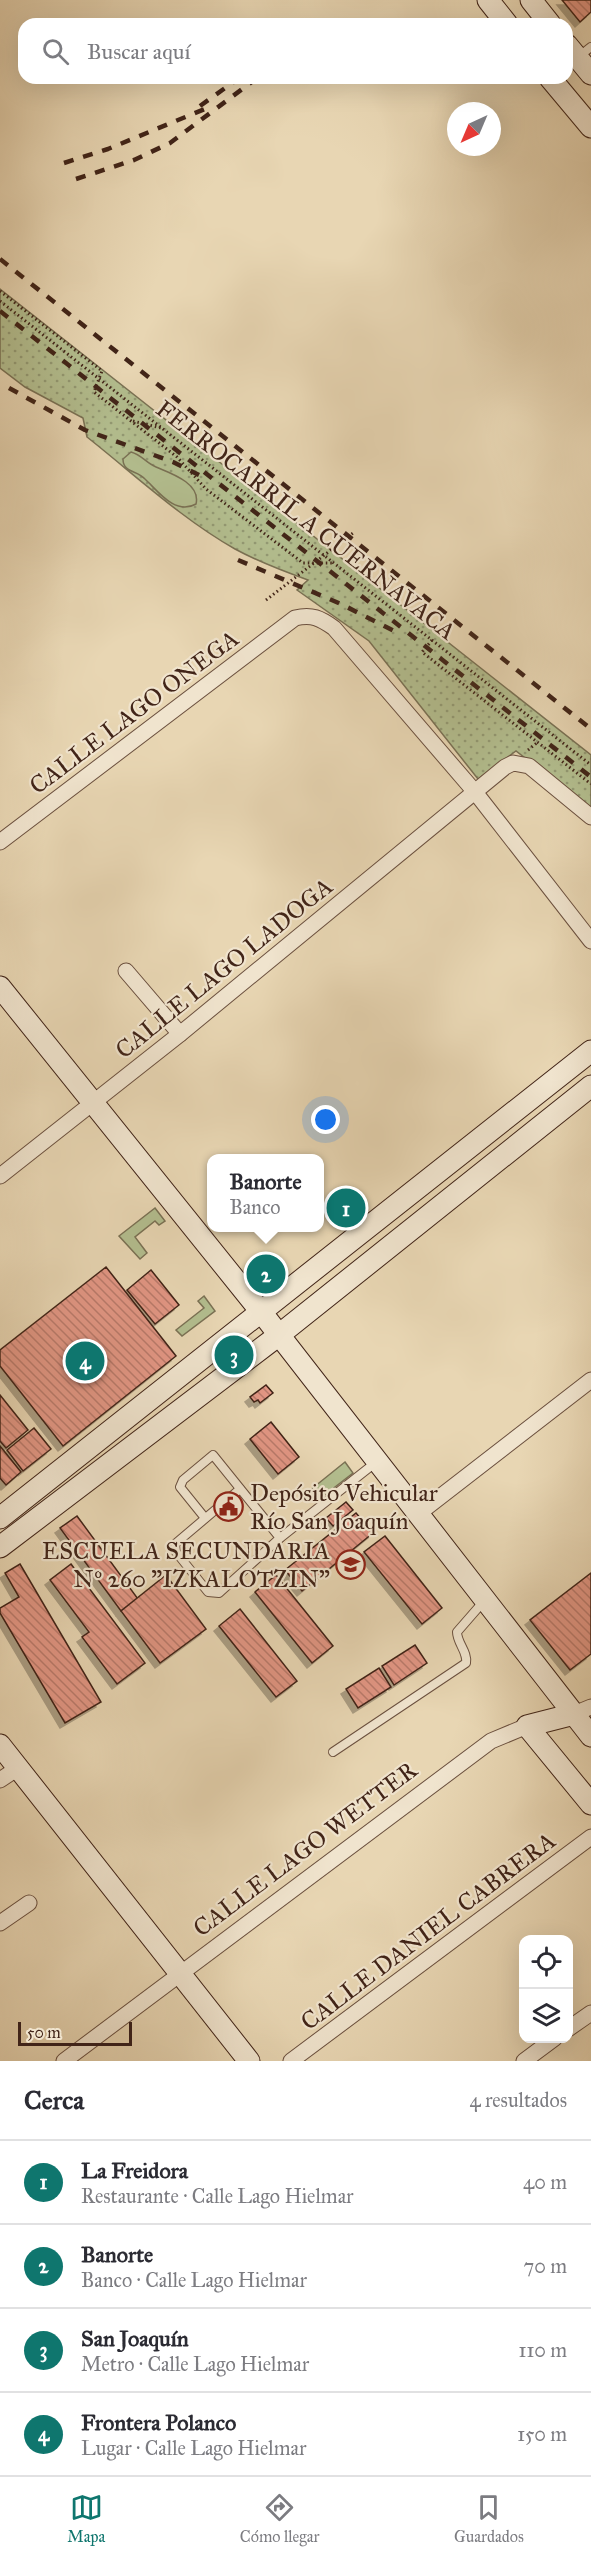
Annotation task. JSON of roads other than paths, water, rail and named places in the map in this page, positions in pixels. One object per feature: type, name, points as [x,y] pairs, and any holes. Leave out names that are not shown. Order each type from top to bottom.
[{"type":"street","points":[[488,0],[502,18]]},
{"type":"street","points":[[531,0],[545,18]]},
{"type":"street","points":[[575,54],[591,74]]},
{"type":"street","points":[[556,84],[591,127]]},
{"type":"street","name":"CALLE LAGO ONEGA","points":[[0,842],[295,618],[308,615],[321,618],[334,628],[475,792]]},
{"type":"street","name":"CALLE LAGO LADOGA","points":[[0,1176],[180,1034],[504,767],[521,763],[529,766],[591,817]]},
{"type":"street","points":[[475,792],[591,941]]},
{"type":"street","points":[[126,971],[180,1034]]},
{"type":"street","points":[[0,987],[262,1313],[485,1600],[582,1711],[591,1736]]},
{"type":"street","points":[[0,1518],[591,1052]]},
{"type":"street","points":[[0,1547],[279,1335],[591,1086]]},
{"type":"street","points":[[418,1514],[591,1380]]},
{"type":"street","name":"CALLE LAGO WETTER","points":[[64,2061],[492,1741],[527,1726],[582,1711]]},
{"type":"street","points":[[527,1726],[591,1804]]},
{"type":"street","points":[[0,1745],[249,2061]]},
{"type":"street","points":[[0,1780],[18,1768]]},
{"type":"street","name":"CALLE DANIEL CABRERA","points":[[291,2061],[591,1837]]},
{"type":"street","points":[[0,1923],[29,1903]]},
{"type":"street","points":[[573,2026],[591,2013]]},
{"type":"street","points":[[524,2061],[548,2043]]},
{"type":"lane","points":[[205,1518],[180,1487],[183,1480],[213,1455],[280,1538]]},
{"type":"lane","points":[[240,1489],[178,1540],[175,1548],[204,1588],[214,1594],[219,1593],[280,1538],[376,1462]]},
{"type":"lane","points":[[333,1752],[466,1663],[467,1658],[457,1638],[457,1632],[485,1600]]},
{"type":"railway","points":[[200,106],[231,84]]},
{"type":"railway","points":[[76,179],[134,160],[170,143],[249,84]]},
{"type":"railway","points":[[64,163],[108,149],[212,106]]},
{"type":"railway","points":[[0,259],[591,729]]},
{"type":"railway","points":[[0,311],[591,777]]},
{"type":"railway","points":[[9,388],[85,430],[173,462],[199,475]]},
{"type":"railway","points":[[238,560],[341,604],[396,632]]},
{"type":"place","name":"La Freidora","points":[[346,1208]]},
{"type":"place","name":"Banorte","points":[[266,1274]]},
{"type":"place","name":"San Joaquín","points":[[234,1355]]},
{"type":"place","name":"Frontera Polanco","points":[[85,1361]]},
{"type":"place","name":"Depósito Vehicular Río San Joaquín","points":[[229,1507]]},
{"type":"place","name":"ESCUELA SECUNDARIA Nº 260 \"IZKALOTZIN\"","points":[[351,1565]]}]
